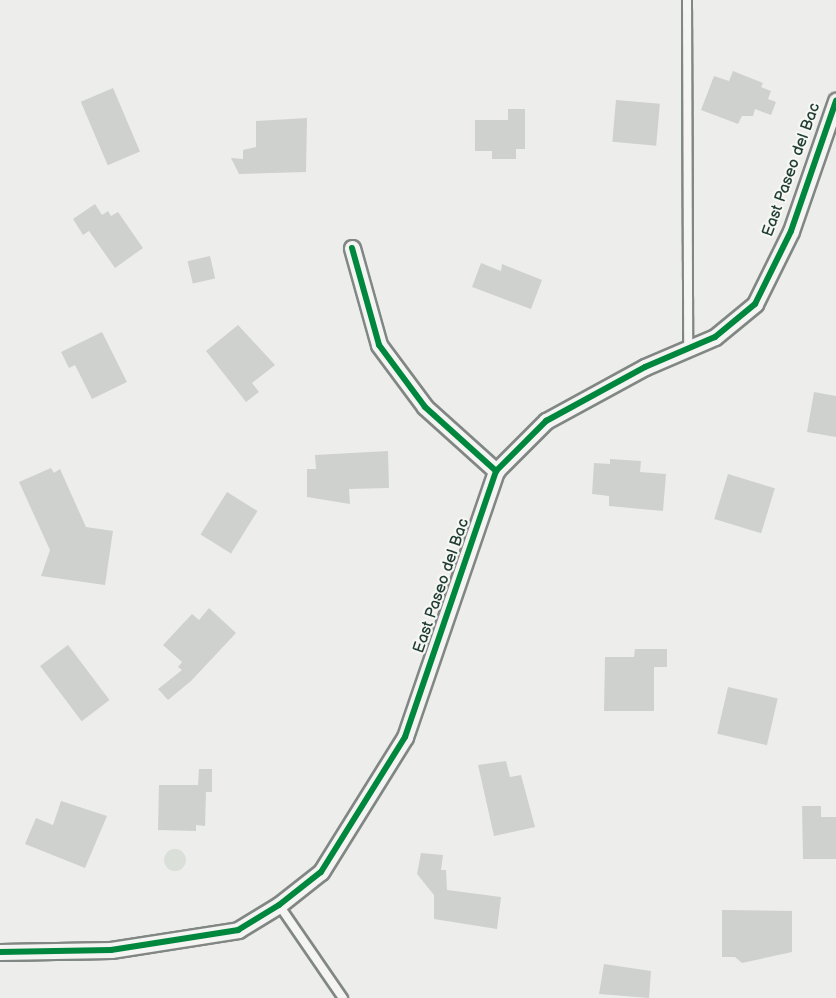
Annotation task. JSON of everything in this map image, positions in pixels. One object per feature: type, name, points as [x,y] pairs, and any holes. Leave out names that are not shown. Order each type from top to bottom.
[{"type":"street","name":"East Paseo del Bac","points":[[0,952],[111,950],[238,930],[279,906],[321,872],[405,737],[496,471],[546,421],[645,367],[715,337],[755,304],[791,231],[836,101]]},
{"type":"street","points":[[352,248],[379,345],[425,407],[496,471]]},
{"type":"lane","points":[[687,0],[688,349]]},
{"type":"lane","points":[[279,906],[343,998]]},
{"type":"shaded area","points":[[175,849],[183,852],[186,860],[183,868],[175,871],[167,868],[164,860],[167,852]]},
{"type":"building","points":[[733,71],[763,83],[761,87],[771,91],[768,99],[776,102],[771,115],[755,109],[753,116],[742,116],[738,124],[701,110],[714,76],[729,81]]},
{"type":"building","points":[[113,88],[140,152],[108,165],[81,102]]},
{"type":"building","points":[[616,100],[660,104],[656,146],[612,142]]},
{"type":"building","points":[[508,109],[525,109],[525,149],[516,149],[516,159],[492,159],[492,151],[475,151],[475,120],[508,120]]},
{"type":"building","points":[[307,118],[306,172],[239,174],[231,158],[243,159],[243,150],[256,147],[256,121]]},
{"type":"building","points":[[95,204],[102,215],[108,211],[111,216],[118,212],[143,248],[115,268],[89,231],[83,235],[73,219]]},
{"type":"building","points":[[210,256],[215,278],[193,284],[188,261]]},
{"type":"building","points":[[481,263],[501,271],[502,264],[542,280],[531,309],[472,287]]},
{"type":"building","points":[[238,325],[275,365],[252,383],[259,392],[246,402],[206,351]]},
{"type":"building","points":[[102,332],[127,382],[92,399],[75,365],[69,368],[61,352]]},
{"type":"building","points":[[814,392],[836,396],[836,437],[807,432]]},
{"type":"building","points":[[388,451],[389,488],[349,489],[350,504],[307,497],[307,469],[316,469],[315,455]]},
{"type":"building","points":[[610,459],[641,461],[640,472],[666,474],[663,511],[609,506],[609,496],[592,494],[594,463],[610,464]]},
{"type":"building","points":[[51,468],[54,473],[60,469],[86,527],[113,531],[105,585],[41,576],[50,550],[19,482]]},
{"type":"building","points":[[728,474],[775,488],[761,533],[714,519]]},
{"type":"building","points":[[227,492],[258,511],[231,553],[201,534]]},
{"type":"building","points":[[209,608],[236,633],[191,681],[168,700],[158,689],[182,670],[178,667],[182,662],[163,645],[192,614],[199,620]]},
{"type":"building","points":[[68,645],[110,700],[82,721],[40,666]]},
{"type":"building","points":[[635,649],[667,649],[667,667],[654,667],[654,711],[604,711],[605,657],[634,657]]},
{"type":"building","points":[[728,687],[778,698],[767,745],[717,734]]},
{"type":"building","points":[[506,761],[510,777],[521,775],[535,827],[494,836],[478,765]]},
{"type":"building","points":[[199,769],[212,769],[212,792],[206,792],[205,826],[196,825],[196,831],[158,830],[159,785],[198,785]]},
{"type":"building","points":[[61,801],[107,816],[85,868],[25,844],[36,818],[53,825]]},
{"type":"building","points":[[802,806],[821,806],[821,817],[836,817],[836,859],[803,859]]},
{"type":"building","points":[[421,853],[443,855],[441,870],[446,870],[447,890],[501,897],[497,929],[434,919],[434,895],[417,874]]},
{"type":"building","points":[[722,910],[792,911],[792,952],[742,963],[735,957],[722,957]]},
{"type":"building","points":[[604,964],[651,971],[649,998],[599,994]]},
{"type":"cycle path","points":[[0,952],[111,950],[238,930],[279,905],[321,872],[405,737],[496,471],[546,421],[645,367],[715,337],[755,304],[791,231],[836,101]]},
{"type":"cycle path","points":[[352,248],[379,345],[425,407],[496,471]]}]
